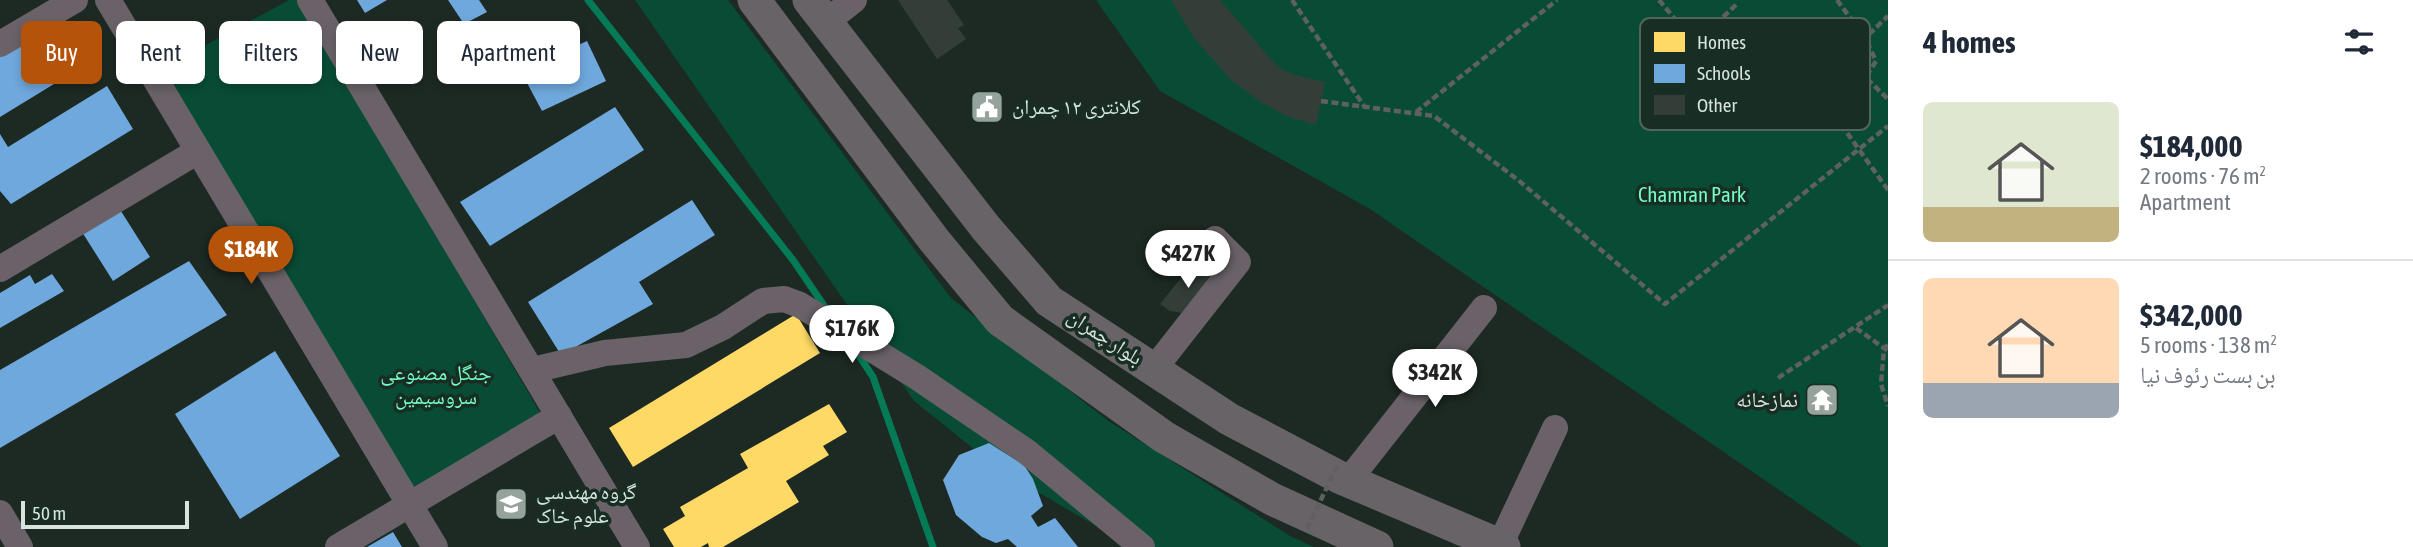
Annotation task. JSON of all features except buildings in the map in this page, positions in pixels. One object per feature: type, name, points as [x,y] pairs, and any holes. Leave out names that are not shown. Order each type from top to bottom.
[{"type":"main road","points":[[754,0],[926,229],[1000,320],[1164,437],[1272,499],[1323,535],[1377,547]]},
{"type":"main road","name":"بلوار چمران","points":[[817,11],[986,228],[1049,301],[1229,419],[1502,546]]},
{"type":"street","points":[[0,44],[75,0]]},
{"type":"street","points":[[108,0],[435,547]]},
{"type":"street","points":[[310,0],[637,547]]},
{"type":"street","points":[[817,11],[853,0]]},
{"type":"street","points":[[0,269],[198,151]]},
{"type":"street","points":[[1154,369],[1238,262],[1215,239]]},
{"type":"street","points":[[533,370],[604,353],[686,345],[723,327],[763,301],[784,299],[800,305],[917,377],[1027,452],[1142,547]]},
{"type":"street","points":[[1343,471],[1484,308]]},
{"type":"street","points":[[338,547],[559,416]]},
{"type":"street","points":[[1502,546],[1555,428]]},
{"type":"path","points":[[1292,0],[1364,106]]},
{"type":"path","points":[[1415,113],[1556,0]]},
{"type":"path","points":[[1659,0],[1674,18]]},
{"type":"path","points":[[1837,0],[1850,18]]},
{"type":"path","points":[[1722,18],[1737,4]]},
{"type":"path","points":[[1870,33],[1888,16]]},
{"type":"path","points":[[1870,48],[1876,61],[1870,73]]},
{"type":"path","points":[[1870,82],[1888,99]]},
{"type":"path","points":[[1321,101],[1434,116],[1518,180],[1665,304],[1888,126]]},
{"type":"path","points":[[1845,130],[1888,190]]},
{"type":"path","points":[[1778,378],[1888,305]]},
{"type":"path","points":[[1856,328],[1887,348],[1881,384],[1888,406]]},
{"type":"path","points":[[1323,535],[1343,471]]},
{"type":"green space","name":"جنگل مصنوعی سروسیمین","points":[[289,0],[298,0],[310,21],[250,21]]},
{"type":"green space","points":[[635,0],[728,0],[951,298],[1107,420],[1290,536],[1314,547],[1132,547],[1000,470],[914,401]]},
{"type":"green space","name":"Chamran Park","points":[[1096,0],[1888,0],[1888,547],[1862,547],[1370,209],[1160,91]]},
{"type":"green space","name":"جنگل مصنوعی سروسیمین","points":[[219,38],[219,84],[322,84],[322,41],[336,65],[336,84],[347,84],[542,416],[408,490],[172,84],[205,84],[205,45]]},
{"type":"waterway","points":[[588,0],[793,260],[827,310]]},
{"type":"waterway","points":[[856,351],[873,377],[933,547]]},
{"type":"place","name":"کلانتری ۱۲ چمران","points":[[987,107]]},
{"type":"place","name":"نمازخانه","points":[[1822,400]]},
{"type":"place","name":"گروه مهندسی علوم خاک","points":[[511,504]]}]
